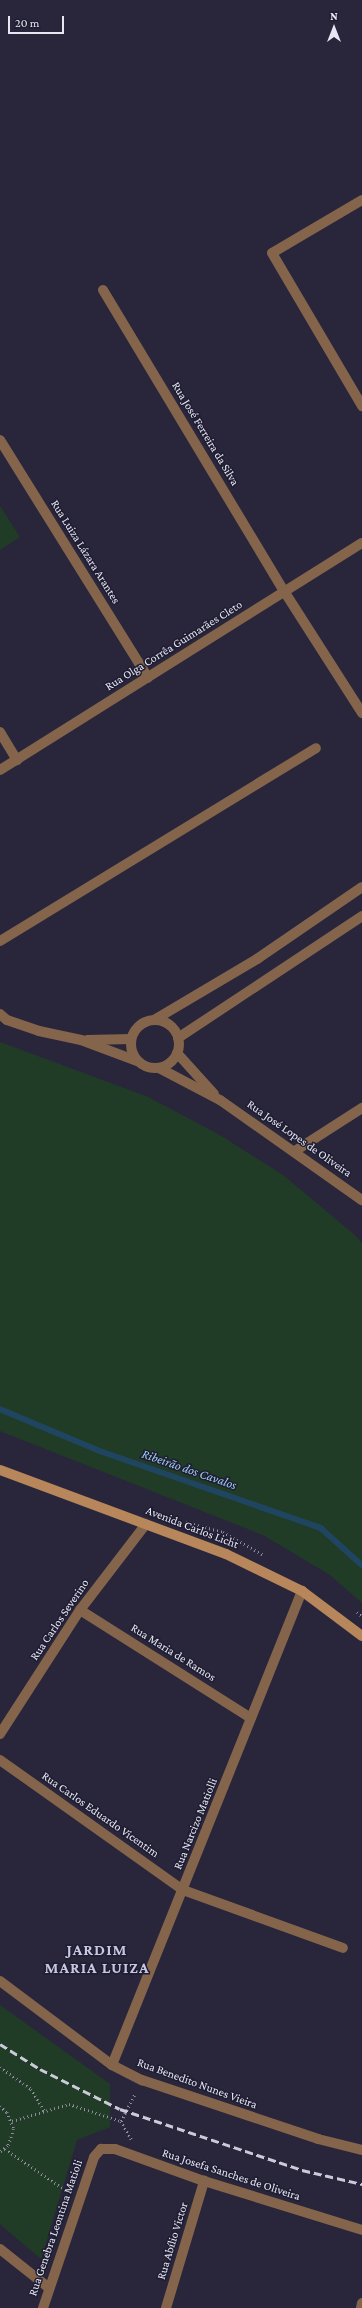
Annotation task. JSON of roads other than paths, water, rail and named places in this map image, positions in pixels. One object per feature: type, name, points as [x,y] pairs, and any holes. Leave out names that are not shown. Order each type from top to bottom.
[{"type":"main road","name":"Avenida Carlos Licht","points":[[0,1470],[226,1554],[302,1592],[362,1636]]},
{"type":"street","points":[[362,200],[272,253],[362,406]]},
{"type":"street","name":"Rua José Ferreira da Silva","points":[[103,290],[284,591],[362,713]]},
{"type":"street","name":"Rua Luiza Lázara Arantes","points":[[0,440],[148,678]]},
{"type":"street","name":"Rua Olga Corrêa Guimarães Cleto","points":[[0,770],[362,543]]},
{"type":"street","points":[[0,732],[17,760]]},
{"type":"street","points":[[0,941],[316,748]]},
{"type":"street","points":[[137,1061],[133,1054],[131,1039],[140,1026],[154,1020],[256,959],[362,887]]},
{"type":"street","points":[[178,1038],[362,916]]},
{"type":"street","points":[[0,1014],[7,1020],[39,1031],[81,1040],[137,1061],[147,1067],[159,1068],[167,1065],[177,1053],[178,1038],[169,1025],[154,1020]]},
{"type":"street","points":[[81,1040],[131,1039]]},
{"type":"street","name":"Rua José Lopes de Oliveira","points":[[177,1053],[220,1100]]},
{"type":"street","name":"Rua José Lopes de Oliveira","points":[[159,1068],[220,1100],[295,1150],[362,1200]]},
{"type":"street","points":[[295,1150],[362,1108]]},
{"type":"street","name":"Rua Carlos Severino","points":[[0,1734],[80,1610],[146,1524]]},
{"type":"street","name":"Rua Narcizo Matiolli","points":[[112,2065],[302,1592]]},
{"type":"street","name":"Rua Maria de Ramos","points":[[80,1610],[251,1718]]},
{"type":"street","name":"Rua Carlos Eduardo Vicentim","points":[[0,1760],[183,1890],[344,1948]]},
{"type":"street","name":"Rua Benedito Nunes Vieira","points":[[0,1981],[112,2065],[142,2080],[318,2139],[362,2150]]},
{"type":"street","name":"Rua Josefa Sanches de Oliveira","points":[[94,2157],[101,2149],[115,2149],[204,2181],[362,2230]]},
{"type":"street","name":"Rua Genebra Leontina Matioli","points":[[43,2308],[94,2157]]},
{"type":"street","name":"Rua Abílio Victor","points":[[166,2308],[204,2181]]},
{"type":"street","points":[[0,2249],[49,2288]]},
{"type":"street","points":[[361,2308],[362,2303]]},
{"type":"waterway","name":"Ribeirão dos Cavalos","points":[[0,1409],[100,1451],[321,1528],[362,1565]]},
{"type":"railway","points":[[0,2044],[40,2069],[120,2109],[302,2170],[362,2184]]},
{"type":"district","name":"JARDIM MARIA LUIZA","points":[[97,1959]]}]
